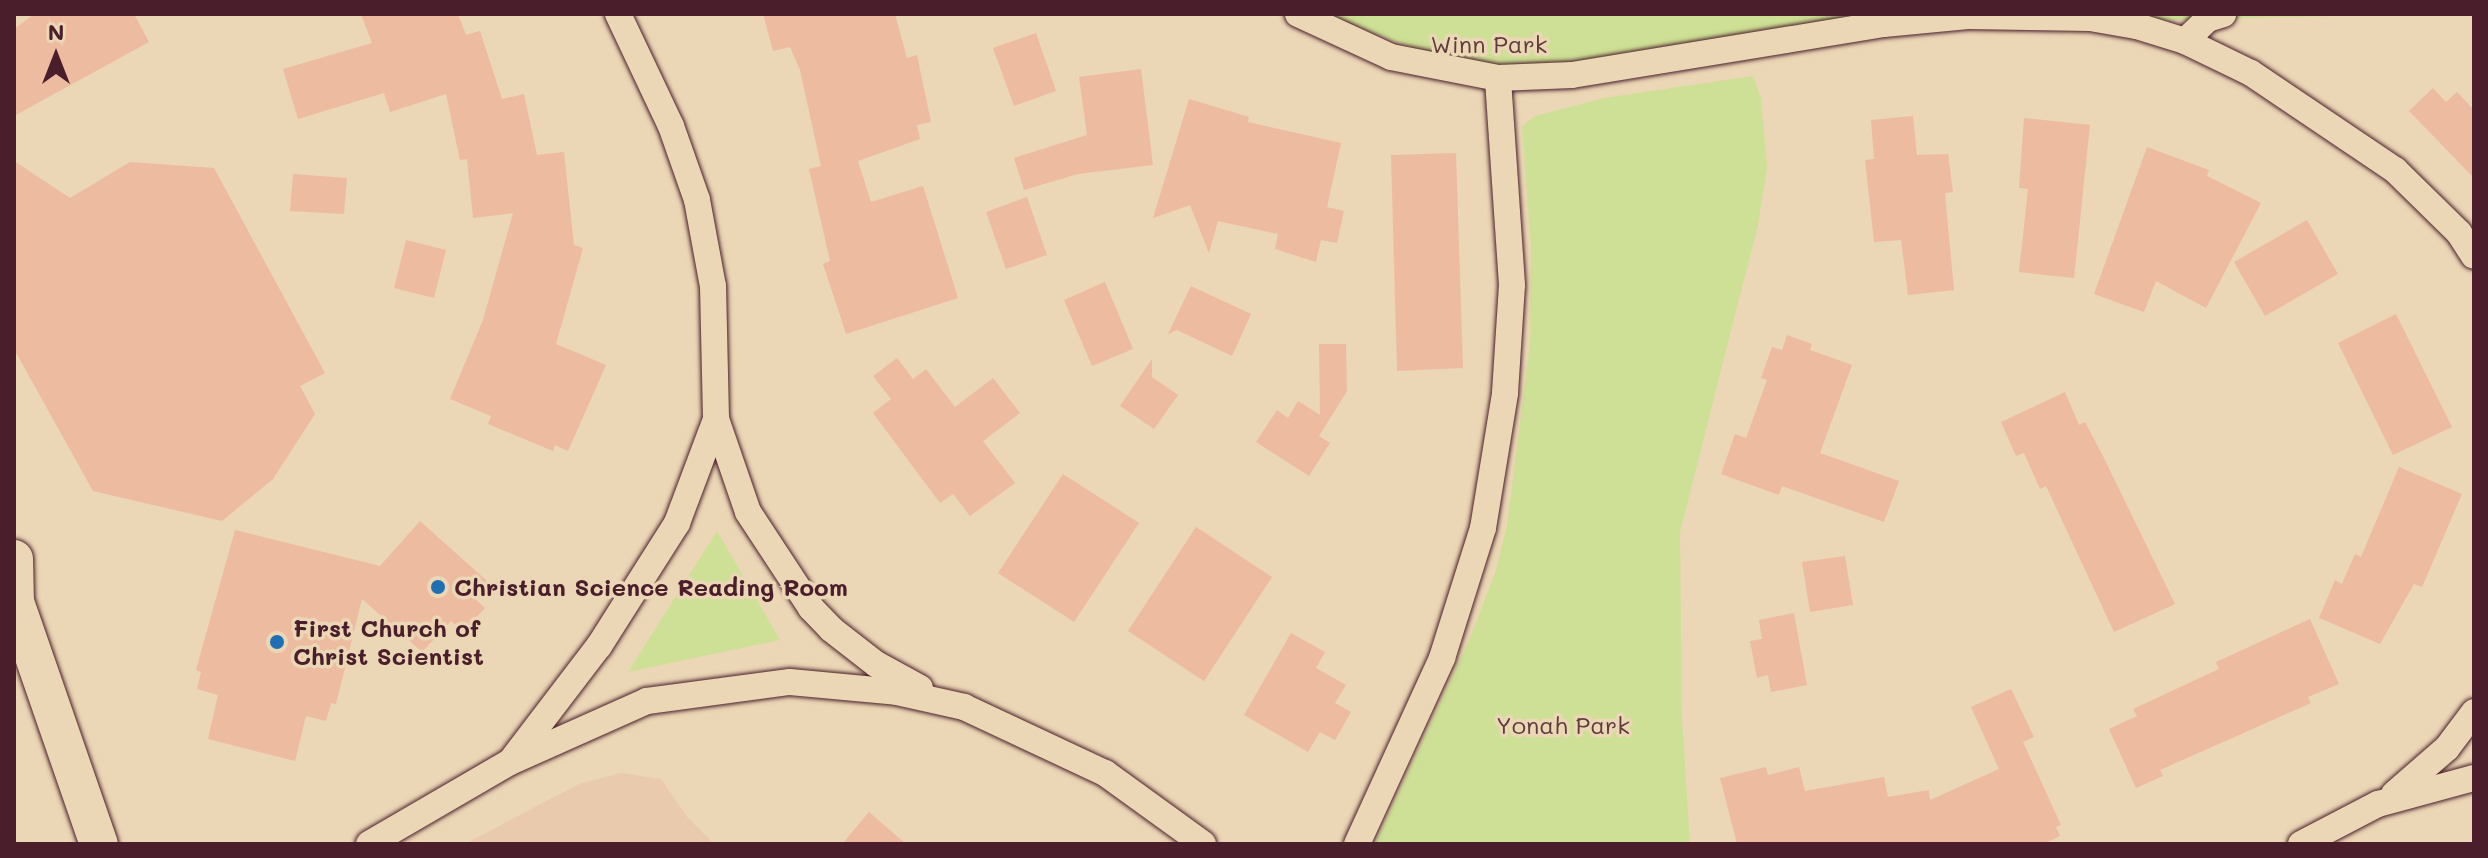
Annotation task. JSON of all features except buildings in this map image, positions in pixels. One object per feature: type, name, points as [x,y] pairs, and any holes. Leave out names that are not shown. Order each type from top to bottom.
[{"type":"main road","points":[[14,559],[14,601],[99,844]]},
{"type":"street","points":[[618,14],[671,126],[697,200],[713,286],[716,419],[748,512],[811,608],[876,664],[1105,773],[1203,844]]},
{"type":"street","points":[[1298,14],[1391,57],[1498,78],[1572,75],[1884,24],[1968,16],[2090,18],[2185,41],[2251,73],[2395,170],[2459,233],[2474,256]]},
{"type":"street","points":[[2185,41],[2208,19],[2223,14]]},
{"type":"street","points":[[1357,844],[1442,658],[1483,528],[1505,393],[1512,285],[1498,78]]},
{"type":"street","points":[[510,762],[599,646],[677,523],[716,419]]},
{"type":"street","points":[[369,844],[510,762],[647,701],[748,684],[840,684],[964,707]]},
{"type":"street","points":[[2301,844],[2378,804],[2422,772],[2474,712]]},
{"type":"street","points":[[2378,804],[2474,778]]},
{"type":"shaded area","points":[[621,773],[661,779],[687,817],[714,844],[465,844],[579,784]]},
{"type":"green space","name":"Winn Park","points":[[1322,14],[2411,14],[1934,26],[1489,76]]},
{"type":"green space","name":"Yonah Park","points":[[1753,76],[1761,98],[1767,167],[1758,225],[1680,532],[1682,718],[1690,844],[1375,844],[1470,638],[1495,573],[1507,525],[1530,344],[1531,248],[1522,126],[1535,116],[1604,98]]},
{"type":"green space","points":[[717,531],[780,640],[628,672]]},
{"type":"place","name":"Christian Science Reading Room","points":[[438,587]]},
{"type":"place","name":"First Church of Christ Scientist","points":[[277,642]]}]
